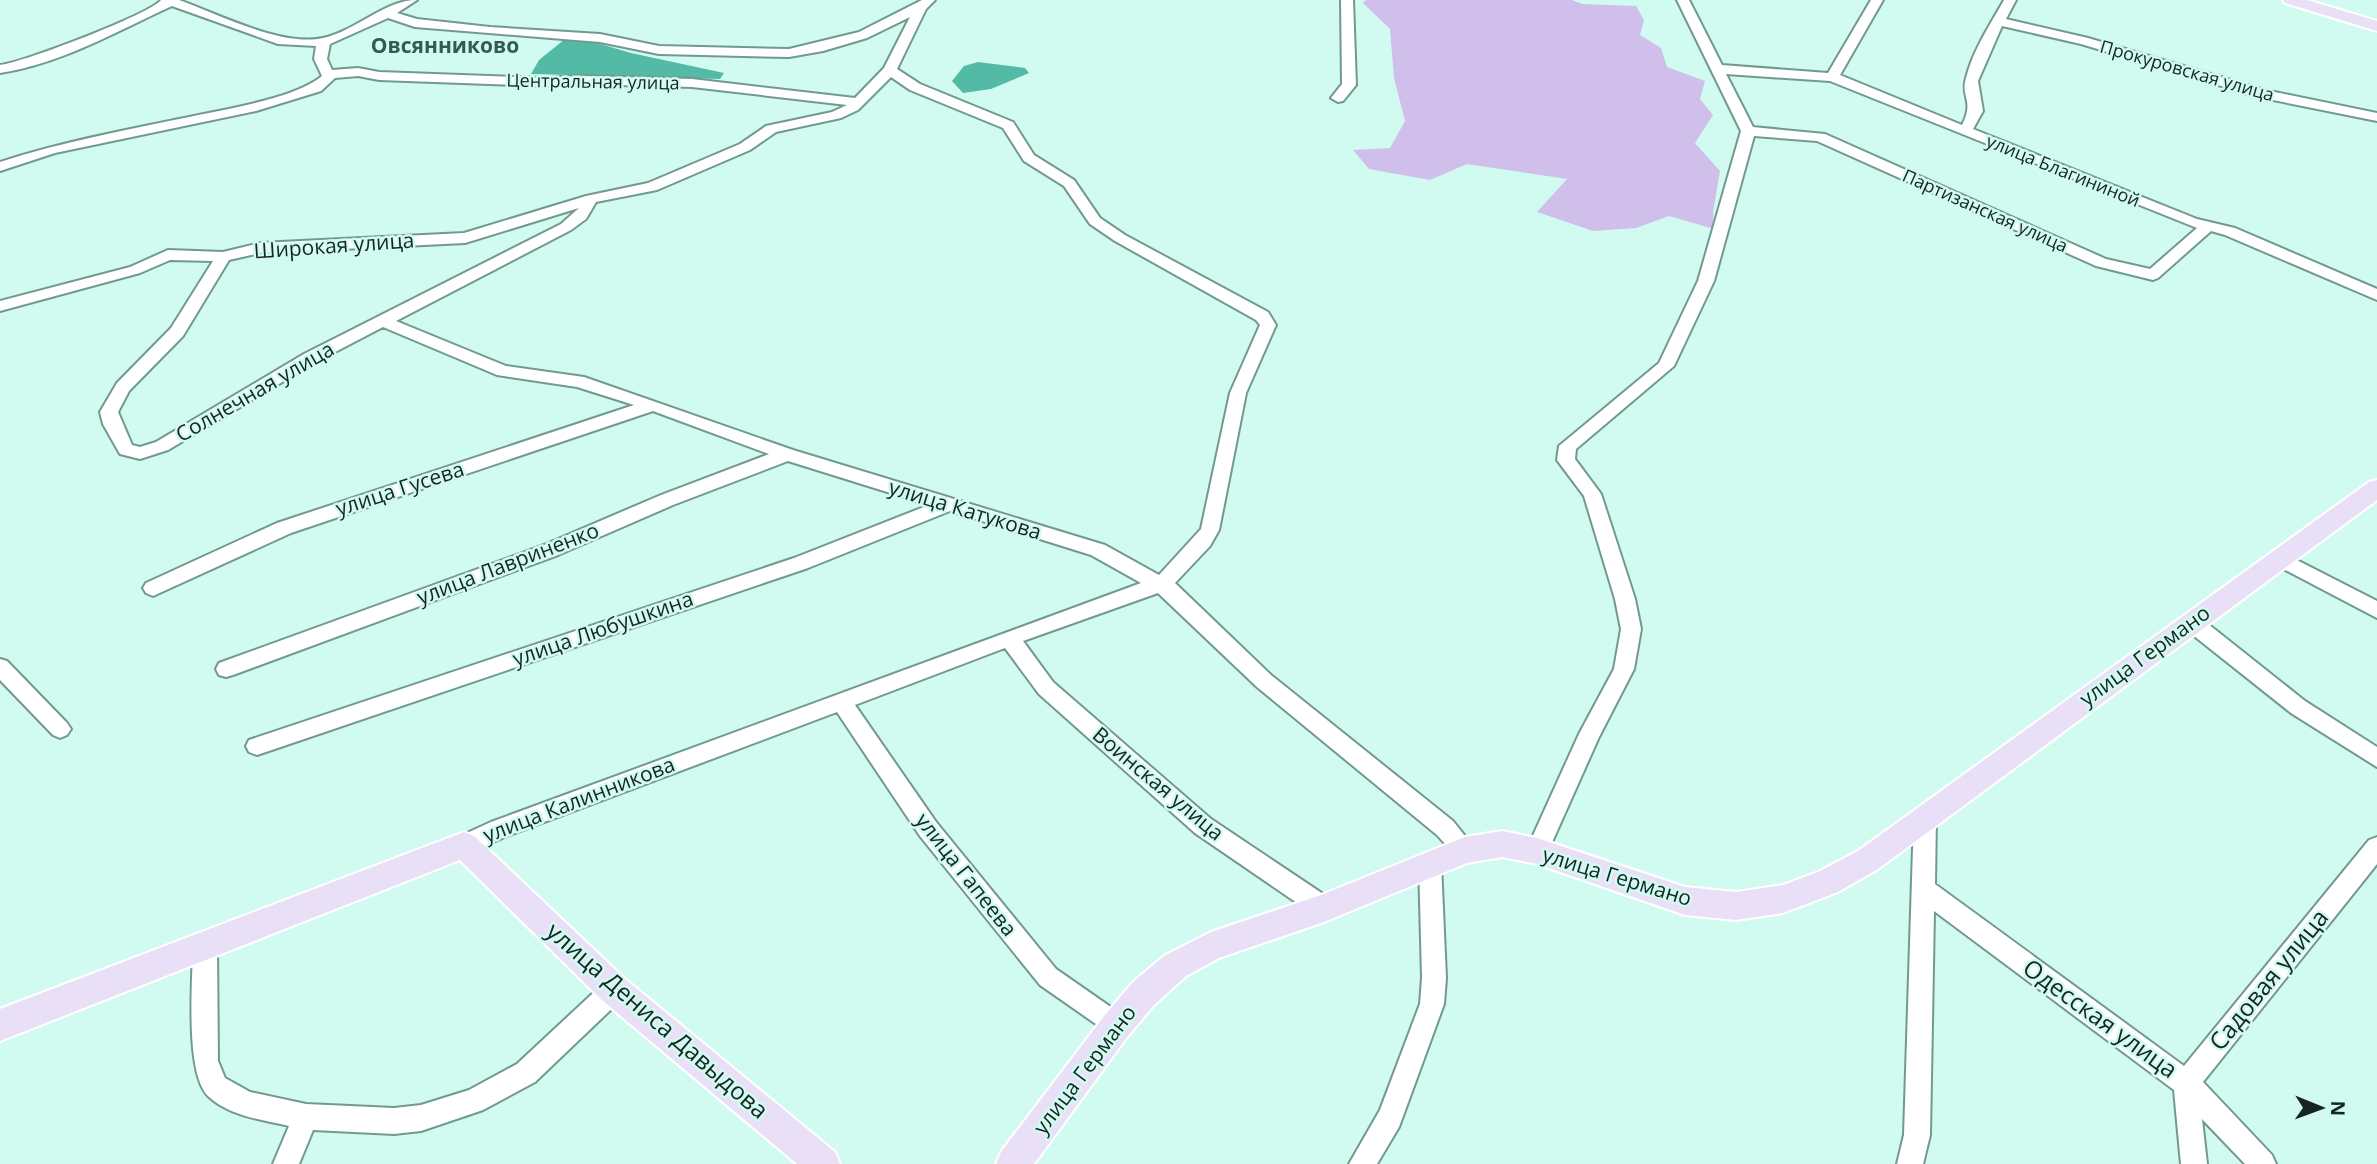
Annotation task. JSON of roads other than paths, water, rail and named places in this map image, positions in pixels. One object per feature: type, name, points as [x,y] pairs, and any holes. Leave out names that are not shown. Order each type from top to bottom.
[{"type":"main road","points":[[2300,1],[2377,24]]},
{"type":"main road","name":"улица Германо","points":[[1013,1164],[1116,1026],[1143,994],[1175,966],[1211,946],[1324,908],[1465,850],[1502,844],[1537,851],[1685,901],[1736,906],[1783,899],[1828,882],[1868,860],[2377,488]]},
{"type":"main road","name":"улица Калинникова","points":[[0,1024],[464,845]]},
{"type":"main road","name":"улица Дениса Давыдова","points":[[464,845],[614,990],[823,1164]]},
{"type":"street","points":[[0,69],[21,66],[54,55],[169,1],[282,41],[324,42],[389,14],[411,0]]},
{"type":"street","points":[[1338,98],[1349,85],[1347,0]]},
{"type":"street","points":[[1537,851],[1590,734],[1624,669],[1630,629],[1625,599],[1592,494],[1566,460],[1568,446],[1666,366],[1706,281],[1748,131],[1683,0]]},
{"type":"street","points":[[1832,77],[1877,0]]},
{"type":"street","points":[[1965,131],[1976,111],[1971,81],[1981,54],[2008,2],[1990,0]]},
{"type":"street","name":"Центральная улица","points":[[389,14],[415,23],[490,32],[565,34],[659,50],[789,53],[823,47],[863,34],[920,2]]},
{"type":"street","name":"Широкая улица","points":[[126,450],[111,424],[109,412],[114,401],[123,387],[177,332],[223,257],[260,248],[465,239],[592,199],[652,187],[744,147],[771,129],[836,116],[858,102],[890,70],[920,2]]},
{"type":"street","name":"Прокуровская улица","points":[[1998,21],[2084,41],[2263,94],[2377,117]]},
{"type":"street","points":[[0,167],[52,150],[251,108],[316,88],[329,74],[320,66],[319,55],[324,42]]},
{"type":"street","name":"улица Благининой","points":[[1717,69],[1832,77],[2207,227],[2230,231],[2377,295]]},
{"type":"street","points":[[890,70],[915,87],[1008,125],[1029,158],[1069,183],[1095,221],[1120,238],[1262,316],[1268,325],[1238,393],[1210,530],[1162,584]]},
{"type":"street","name":"Центральная улица","points":[[329,74],[358,72],[379,76],[543,82],[579,80],[692,83],[858,102]]},
{"type":"street","name":"Партизанская улица","points":[[1748,131],[1820,137],[2102,263],[2153,275],[2207,227]]},
{"type":"street","name":"Солнечная улица","points":[[126,450],[140,453],[162,446],[310,358],[516,255],[566,227],[581,216],[592,199]]},
{"type":"street","points":[[0,306],[135,270],[167,255],[223,257]]},
{"type":"street","name":"улица Катукова","points":[[382,321],[503,371],[578,381],[787,454],[1098,550],[1162,584],[1264,681],[1445,828],[1465,850]]},
{"type":"street","name":"улица Гусева","points":[[153,588],[284,528],[653,405]]},
{"type":"street","name":"улица Лавриненко","points":[[226,669],[551,550],[667,500],[787,454]]},
{"type":"street","name":"улица Любушкина","points":[[257,746],[801,563],[947,505]]},
{"type":"street","points":[[2279,558],[2377,610]]},
{"type":"street","name":"улица Калинникова","points":[[464,845],[499,829],[1011,640],[1111,600],[1162,584]]},
{"type":"street","points":[[2191,622],[2298,707],[2377,758]]},
{"type":"street","name":"Воинская улица","points":[[1011,640],[1046,688],[1203,826],[1324,908]]},
{"type":"street","points":[[0,667],[60,729]]},
{"type":"street","name":"улица Гапеева","points":[[841,701],[928,829],[1048,977],[1116,1026]]},
{"type":"street","points":[[1910,1164],[1917,1135],[1925,816]]},
{"type":"street","name":"Садовая улица","points":[[2186,1083],[2377,847]]},
{"type":"street","points":[[1362,1164],[1390,1118],[1432,1004],[1434,978],[1430,863]]},
{"type":"street","name":"Одесская улица","points":[[1923,889],[2186,1083],[2263,1164]]},
{"type":"street","points":[[205,944],[205,1061],[216,1087],[246,1104],[306,1117],[394,1121],[421,1118],[474,1101],[526,1073],[614,990]]},
{"type":"street","points":[[2186,1083],[2194,1164]]},
{"type":"street","points":[[286,1164],[306,1117]]},
{"type":"district","name":"Овсянниково","points":[[445,46]]}]
